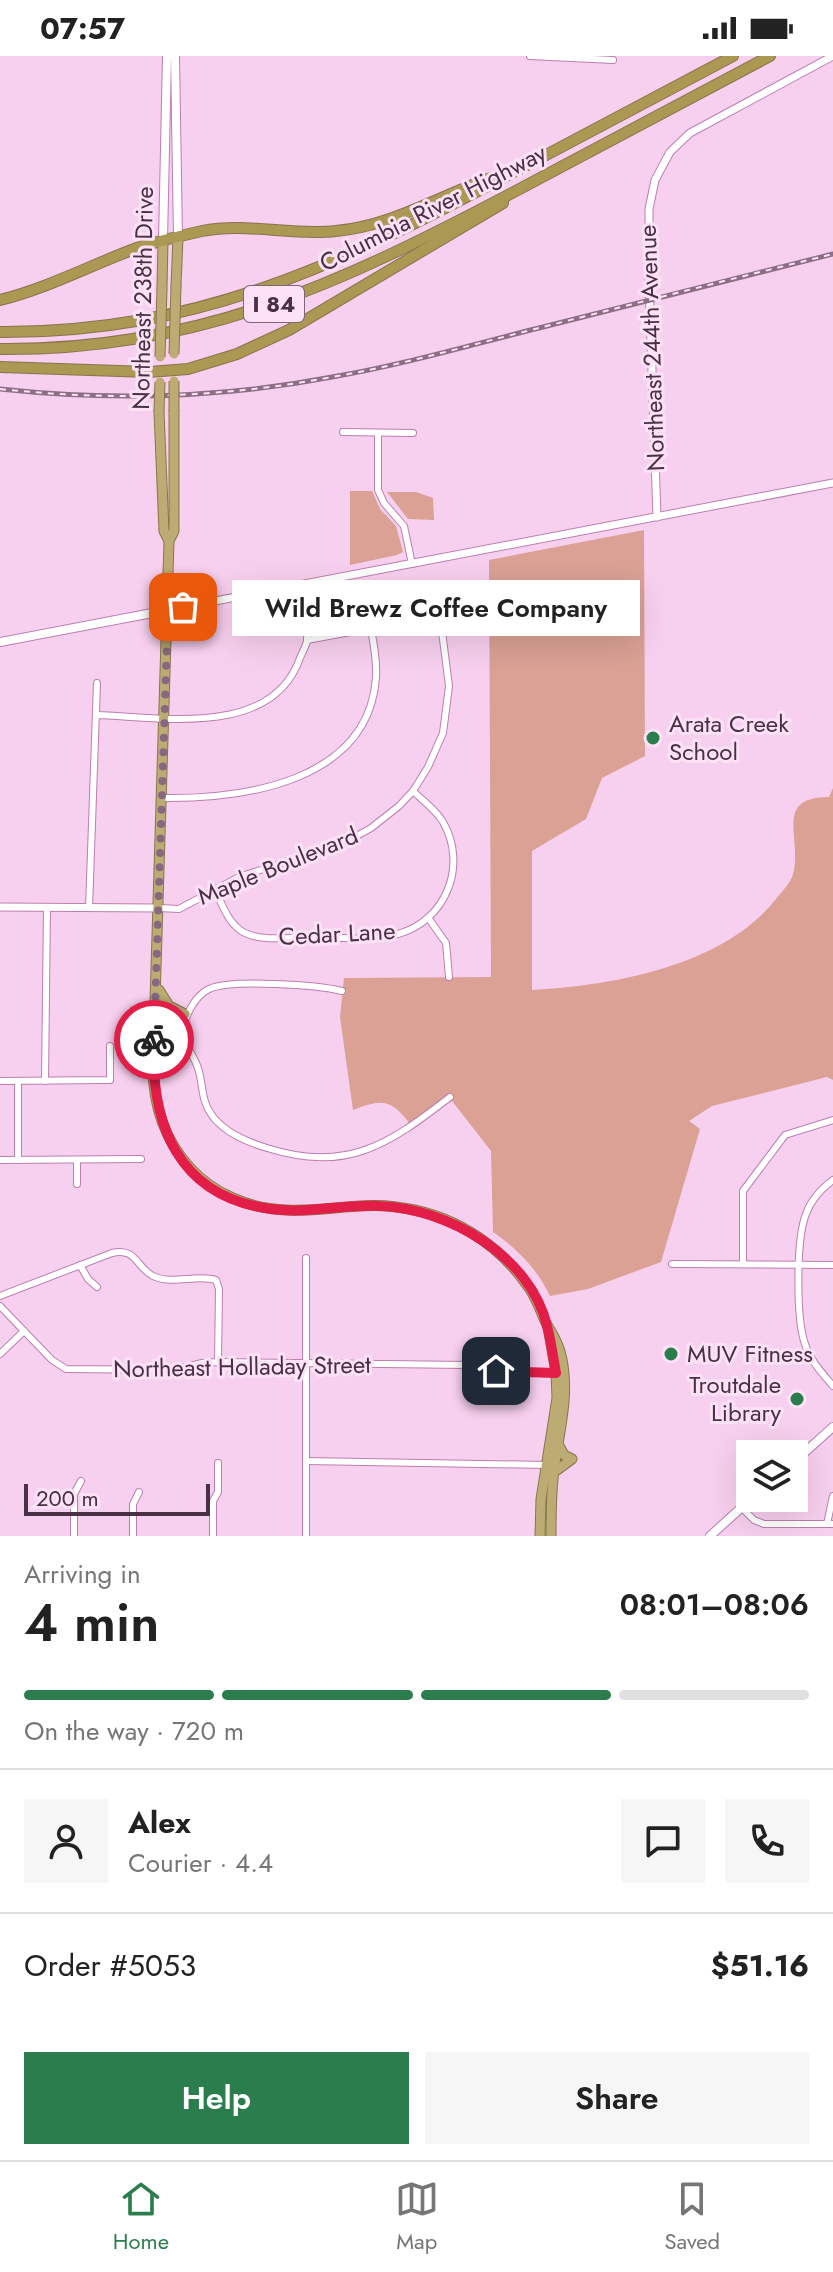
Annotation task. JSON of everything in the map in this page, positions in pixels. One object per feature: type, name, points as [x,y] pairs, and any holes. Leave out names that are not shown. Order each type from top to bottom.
[{"type":"highway","name":"Columbia River Highway","points":[[0,332],[59,330],[133,322],[198,309],[322,267],[384,239],[733,56]]},
{"type":"highway","name":"Columbia River Highway","points":[[0,349],[130,340],[183,330],[247,313],[350,274],[525,186],[770,56]]},
{"type":"highway","points":[[0,300],[52,284],[138,248],[178,237],[225,228],[308,233],[364,227],[523,167]]},
{"type":"highway","points":[[0,367],[174,376],[270,340],[492,212],[525,186]]},
{"type":"highway","name":"Northeast 238th Drive","points":[[178,237],[174,354],[174,531],[169,541],[153,1080],[165,1135],[182,1159],[211,1186],[241,1201],[269,1209],[378,1206],[413,1210],[448,1220],[479,1236],[512,1266],[528,1286],[548,1327],[560,1374]]},
{"type":"highway","name":"Northeast 238th Drive","points":[[163,241],[159,412],[164,531],[169,541]]},
{"type":"highway","points":[[157,982],[164,1001],[171,1008],[186,1014]]},
{"type":"highway","points":[[551,1536],[553,1473],[564,1406],[560,1374]]},
{"type":"highway","points":[[540,1536],[541,1499],[560,1374]]},
{"type":"highway","points":[[553,1473],[572,1459],[564,1455],[558,1444]]},
{"type":"main road","name":"Northeast 238th Drive","points":[[168,57],[178,237]]},
{"type":"main road","name":"Northeast 238th Drive","points":[[163,241],[168,57]]},
{"type":"main road","points":[[0,642],[168,610]]},
{"type":"main road","points":[[808,1449],[833,1427]]},
{"type":"main road","points":[[710,1536],[736,1512]]},
{"type":"street","points":[[530,56],[613,60]]},
{"type":"street","name":"Northeast 244th Avenue","points":[[657,517],[649,282],[649,209],[655,180],[670,152],[690,133],[833,56]]},
{"type":"street","points":[[343,432],[413,433]]},
{"type":"street","points":[[378,433],[378,490],[384,503],[404,526],[412,564]]},
{"type":"street","points":[[168,610],[833,483]]},
{"type":"street","points":[[96,715],[198,718],[223,716],[266,702],[279,693],[291,678],[307,640],[297,586]]},
{"type":"street","points":[[307,640],[485,607]]},
{"type":"street","name":"Maple Boulevard","points":[[159,908],[185,904],[239,877],[346,842],[388,816],[413,791],[434,755],[446,716],[449,678],[440,616]]},
{"type":"street","points":[[162,798],[218,798],[265,789],[297,777],[335,754],[361,726],[372,701],[376,669],[371,629]]},
{"type":"street","points":[[89,908],[97,683]]},
{"type":"street","name":"Cedar Lane","points":[[215,889],[233,923],[245,933],[261,937],[394,935],[429,919],[449,886],[453,847],[442,821],[413,791]]},
{"type":"street","points":[[0,907],[159,908]]},
{"type":"street","points":[[45,1081],[47,907]]},
{"type":"street","points":[[429,919],[446,943],[449,977]]},
{"type":"street","points":[[342,991],[293,984],[225,986],[206,991],[186,1014],[183,1036],[199,1072],[207,1107],[219,1123],[259,1146],[306,1158],[323,1159],[354,1154],[392,1139],[450,1097]]},
{"type":"street","points":[[155,1018],[186,1014]]},
{"type":"street","points":[[0,1081],[110,1080],[110,1046]]},
{"type":"street","points":[[18,1081],[18,1160]]},
{"type":"street","points":[[743,1264],[743,1191],[785,1135],[833,1120]]},
{"type":"street","points":[[0,1160],[141,1159]]},
{"type":"street","points":[[77,1160],[77,1184]]},
{"type":"street","points":[[833,1180],[817,1195],[807,1211],[800,1237],[801,1332],[808,1354],[833,1386]]},
{"type":"street","points":[[0,1296],[112,1253],[126,1252],[156,1277],[216,1280],[219,1289],[218,1362]]},
{"type":"street","points":[[306,1258],[306,1536]]},
{"type":"street","points":[[672,1264],[833,1265]]},
{"type":"street","points":[[80,1265],[97,1287]]},
{"type":"street","name":"Northeast Holladay Street","points":[[0,1306],[52,1360],[66,1369],[174,1370],[218,1362],[468,1365],[509,1373],[560,1374]]},
{"type":"street","points":[[0,1354],[24,1331]]},
{"type":"street","points":[[306,1461],[546,1465]]},
{"type":"street","points":[[213,1536],[218,1463]]},
{"type":"street","points":[[74,1536],[74,1494],[81,1481]]},
{"type":"street","points":[[133,1536],[133,1504],[139,1492]]},
{"type":"street","points":[[746,1512],[764,1524],[830,1524],[833,1496]]},
{"type":"shaded area","points":[[350,491],[372,491],[380,509],[396,526],[403,552],[350,565]]},
{"type":"shaded area","points":[[387,492],[416,492],[433,498],[434,520],[408,519]]},
{"type":"shaded area","points":[[644,530],[645,756],[602,778],[586,819],[532,851],[532,990],[597,984],[631,977],[697,956],[727,941],[754,922],[788,884],[795,861],[795,812],[801,804],[811,799],[829,797],[833,788],[833,1080],[827,1077],[712,1106],[689,1121],[700,1129],[661,1262],[588,1289],[550,1296],[526,1260],[493,1232],[491,1151],[449,1097],[410,1124],[397,1109],[385,1103],[353,1110],[340,1017],[344,978],[491,977],[489,560]]},
{"type":"railway","points":[[0,389],[125,396],[208,393],[291,384],[410,361],[833,254]]},
{"type":"way so far","points":[[154,1040],[168,610],[183,607]]},
{"type":"place","name":"Wild Brewz Coffee Company","points":[[183,607]]},
{"type":"place","name":"Arata Creek School","points":[[653,738]]},
{"type":"place","name":"MUV Fitness","points":[[671,1354]]},
{"type":"place","name":"Troutdale Library","points":[[797,1399]]},
{"type":"route","points":[[154,1040],[153,1080],[165,1135],[182,1159],[211,1186],[241,1201],[269,1209],[378,1206],[413,1210],[448,1220],[479,1236],[512,1266],[536,1299],[548,1327],[556,1373],[496,1371]]}]
